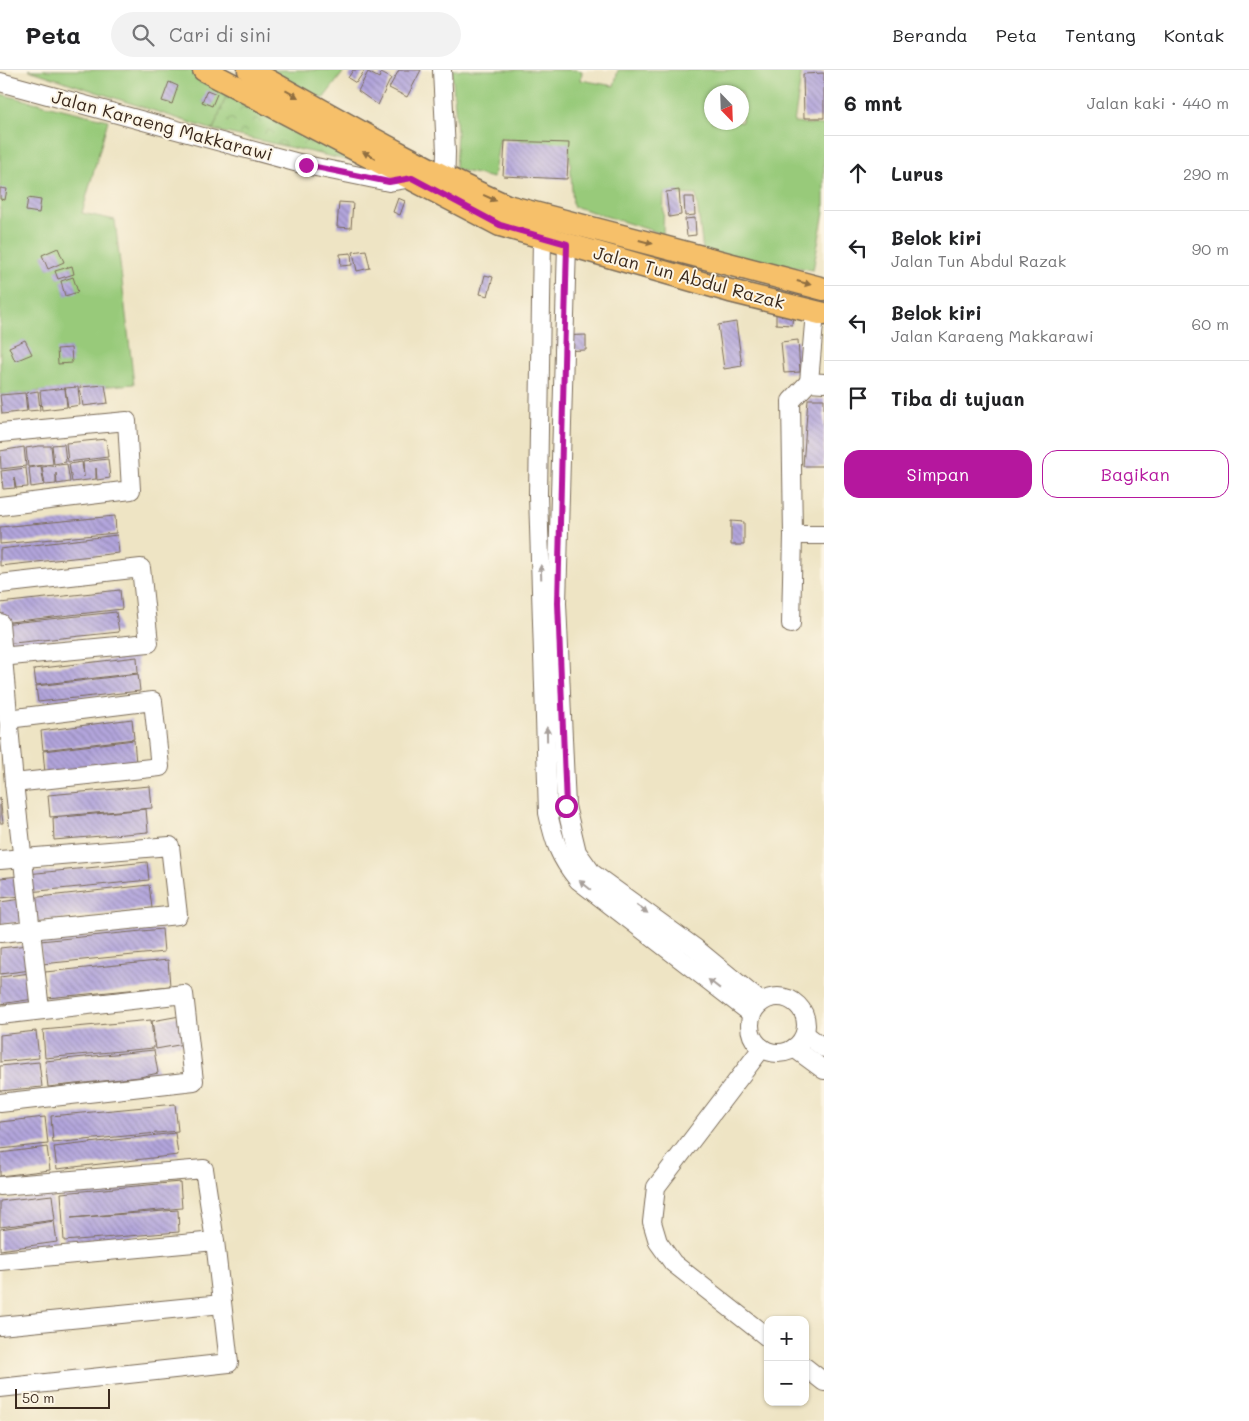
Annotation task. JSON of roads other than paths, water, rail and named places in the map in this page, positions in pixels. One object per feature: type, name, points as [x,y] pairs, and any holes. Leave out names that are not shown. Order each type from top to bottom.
[{"type":"main road","name":"Jalan Tun Abdul Razak","points":[[204,70],[417,170]]},
{"type":"main road","name":"Jalan Tun Abdul Razak","points":[[249,70],[367,136],[500,225],[819,313]]},
{"type":"main road","name":"Jalan Tun Abdul Razak","points":[[445,187],[507,206],[824,289]]},
{"type":"street","points":[[442,70],[445,187]]},
{"type":"street","name":"Jalan Karaeng Makkarawi","points":[[0,82],[306,165],[389,182],[417,170]]},
{"type":"street","points":[[542,236],[538,495],[548,812],[554,844],[564,863],[578,880],[757,1008]]},
{"type":"street","points":[[567,244],[558,603],[566,806],[572,835],[577,852],[592,873],[694,947],[757,1008]]},
{"type":"street","points":[[791,624],[793,536],[791,401],[816,382],[819,313]]},
{"type":"street","points":[[0,433],[127,421],[131,490],[0,506]]},
{"type":"street","points":[[793,536],[824,535]]},
{"type":"street","points":[[0,584],[141,568],[149,643],[1,657]]},
{"type":"street","points":[[0,623],[1,657],[14,783],[40,1010]]},
{"type":"street","points":[[8,719],[153,701],[160,767],[14,783]]},
{"type":"street","points":[[0,860],[170,846],[178,915],[0,933]]},
{"type":"street","points":[[0,1015],[184,994],[194,1081],[0,1103]]},
{"type":"street","points":[[778,997],[794,1002],[805,1016],[805,1034],[794,1048],[785,1052],[775,1053],[762,1048],[752,1037],[750,1028],[757,1008],[778,997]]},
{"type":"street","points":[[805,1034],[824,1048]]},
{"type":"street","points":[[762,1048],[656,1187],[652,1222],[658,1242],[673,1263],[764,1335]]},
{"type":"street","points":[[794,1048],[824,1070]]},
{"type":"street","points":[[0,1186],[204,1169],[215,1241],[229,1363],[0,1388]]},
{"type":"street","points":[[0,1261],[215,1241]]},
{"type":"street","points":[[0,1326],[222,1304]]},
{"type":"street","points":[[809,1370],[824,1382]]}]
